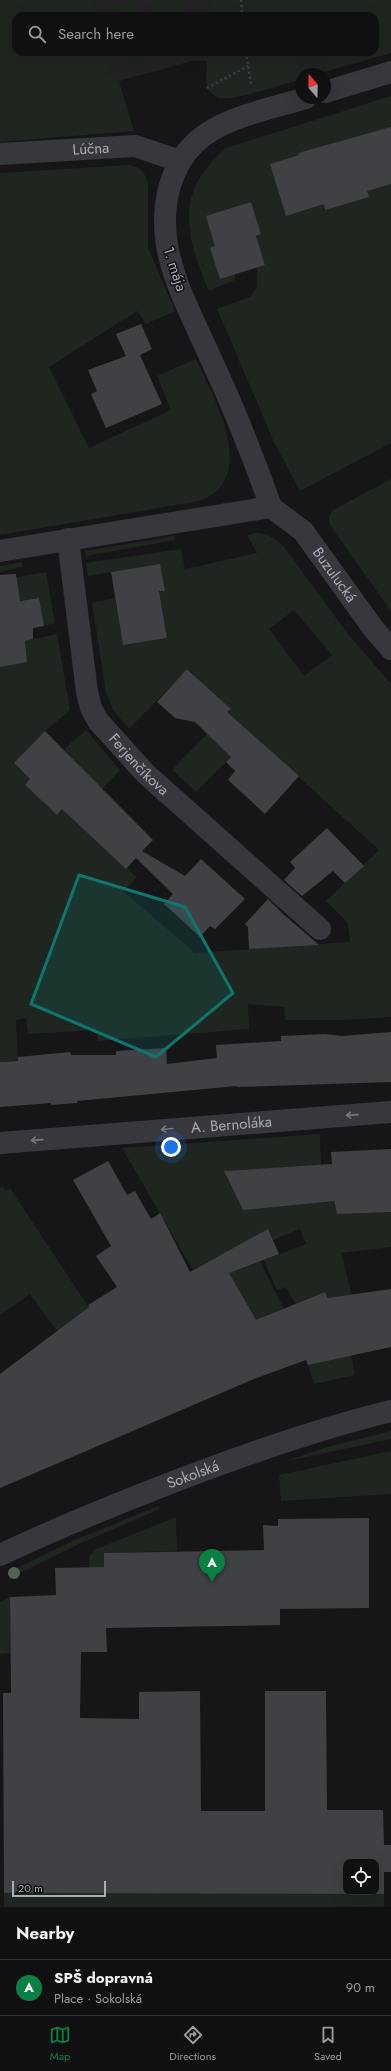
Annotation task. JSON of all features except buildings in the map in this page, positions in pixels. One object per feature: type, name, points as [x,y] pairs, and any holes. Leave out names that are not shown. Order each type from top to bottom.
[{"type":"street","points":[[331,90],[391,72]]},
{"type":"street","name":"1. mája","points":[[271,507],[246,436],[181,291],[169,255],[165,224],[166,201],[170,183],[180,161],[195,142],[208,132],[228,122],[295,101]]},
{"type":"street","name":"Lúčna","points":[[0,154],[135,146],[180,161]]},
{"type":"street","points":[[0,551],[271,507]]},
{"type":"street","name":"Buzulucká","points":[[271,507],[303,531],[373,628],[391,649]]},
{"type":"street","name":"Ferjenčíkova","points":[[68,539],[87,692],[91,708],[98,721],[146,774],[320,929]]},
{"type":"street","name":"A. Bernoláka","points":[[0,1143],[391,1112]]},
{"type":"street","name":"Sokolská","points":[[0,1555],[45,1534],[192,1474],[282,1442],[391,1411]]},
{"type":"path","points":[[242,0],[242,12]]},
{"type":"path","points":[[247,56],[252,92]]},
{"type":"path","points":[[207,88],[248,66]]},
{"type":"highlighted area","points":[[79,875],[185,907],[233,993],[156,1057],[31,1004]]},
{"type":"shaded area","points":[[0,0],[235,0],[235,12],[12,12],[12,56],[0,37]]},
{"type":"shaded area","points":[[0,0],[92,0],[95,12],[12,12],[12,56],[107,56],[114,82],[119,81],[134,131],[0,142]]},
{"type":"shaded area","points":[[150,0],[187,0],[186,12],[153,12]]},
{"type":"shaded area","points":[[211,0],[391,0],[391,53],[331,70],[331,68],[295,68],[295,81],[260,92],[236,97],[219,98],[212,94],[207,88],[206,77],[208,56],[379,56],[379,12],[210,12]]},
{"type":"shaded area","points":[[137,1],[139,12],[116,12],[115,7]]},
{"type":"shaded area","points":[[12,56],[225,56],[208,61],[192,61],[42,102]]},
{"type":"shaded area","points":[[128,56],[149,56],[149,58],[132,63],[128,59]]},
{"type":"shaded area","points":[[391,96],[391,443],[300,491],[274,442],[217,309],[250,297],[257,288],[257,268],[265,265],[256,236],[261,234],[251,202],[215,246],[211,248],[235,274],[235,280],[209,291],[194,251],[190,233],[189,215],[191,198],[198,181],[209,164],[226,148]]},
{"type":"shaded area","points":[[129,165],[142,171],[148,183],[148,248],[175,311],[146,324],[137,311],[49,367],[89,448],[171,410],[157,376],[196,359],[219,408],[225,428],[229,447],[229,465],[224,481],[213,494],[199,501],[0,535],[0,173]]},
{"type":"shaded area","points":[[391,479],[391,611],[330,525],[329,517],[333,510]]},
{"type":"shaded area","points":[[257,533],[265,534],[275,539],[284,547],[348,634],[391,684],[391,1017],[344,1020],[285,1020],[284,1007],[248,1004],[249,1029],[98,1041],[97,1030],[28,1034],[26,1018],[16,1020],[18,1060],[0,1062],[0,667],[27,662],[25,641],[57,634],[70,710],[45,731],[14,764],[30,779],[25,785],[57,815],[92,779],[64,749],[86,730],[120,770],[73,820],[137,877],[123,891],[195,953],[350,942],[348,923],[326,901],[379,850],[259,741],[240,748],[196,792],[172,770],[231,709],[188,669],[129,729],[113,710],[106,692],[92,603],[115,598],[123,645],[167,638],[159,591],[165,591],[159,564],[88,576],[86,563],[181,549],[185,569],[257,553],[247,535]],"holes":[[[294,610],[332,655],[304,676],[269,629]]]},
{"type":"shaded area","points":[[174,536],[175,540],[86,556],[85,551]]},
{"type":"shaded area","points":[[22,562],[22,567],[0,572],[0,566]]},
{"type":"shaded area","points":[[46,572],[55,623],[44,626],[39,598],[0,603],[0,580]]},
{"type":"shaded area","points":[[320,1134],[321,1165],[224,1171],[243,1210],[333,1200],[337,1214],[391,1212],[391,1247],[341,1253],[352,1295],[351,1355],[355,1375],[314,1384],[308,1365],[351,1354],[326,1292],[295,1304],[286,1287],[277,1290],[264,1260],[306,1244],[300,1229],[273,1240],[270,1233],[249,1240],[287,1315],[256,1326],[219,1256],[193,1270],[122,1148]]},
{"type":"shaded area","points":[[2,1186],[6,1191],[10,1188],[130,1370],[102,1393],[30,1294],[0,1315],[0,1187]]},
{"type":"shaded area","points":[[391,1431],[391,1439],[283,1462],[327,1447]]},
{"type":"shaded area","points":[[391,1451],[391,1494],[281,1501],[279,1475]]},
{"type":"shaded area","points":[[158,1506],[160,1509],[79,1544],[12,1577],[9,1572],[77,1539]]},
{"type":"shaded area","points":[[176,1517],[177,1551],[104,1553],[104,1567],[89,1567],[89,1557],[94,1550]]},
{"type":"shaded area","points":[[10,1597],[10,1653],[0,1654],[0,1602]]},
{"type":"shaded area","points":[[4,1893],[384,1894],[384,1907],[4,1907]]},
{"type":"place","name":"SPŠ dopravná","points":[[212,1582]]}]
